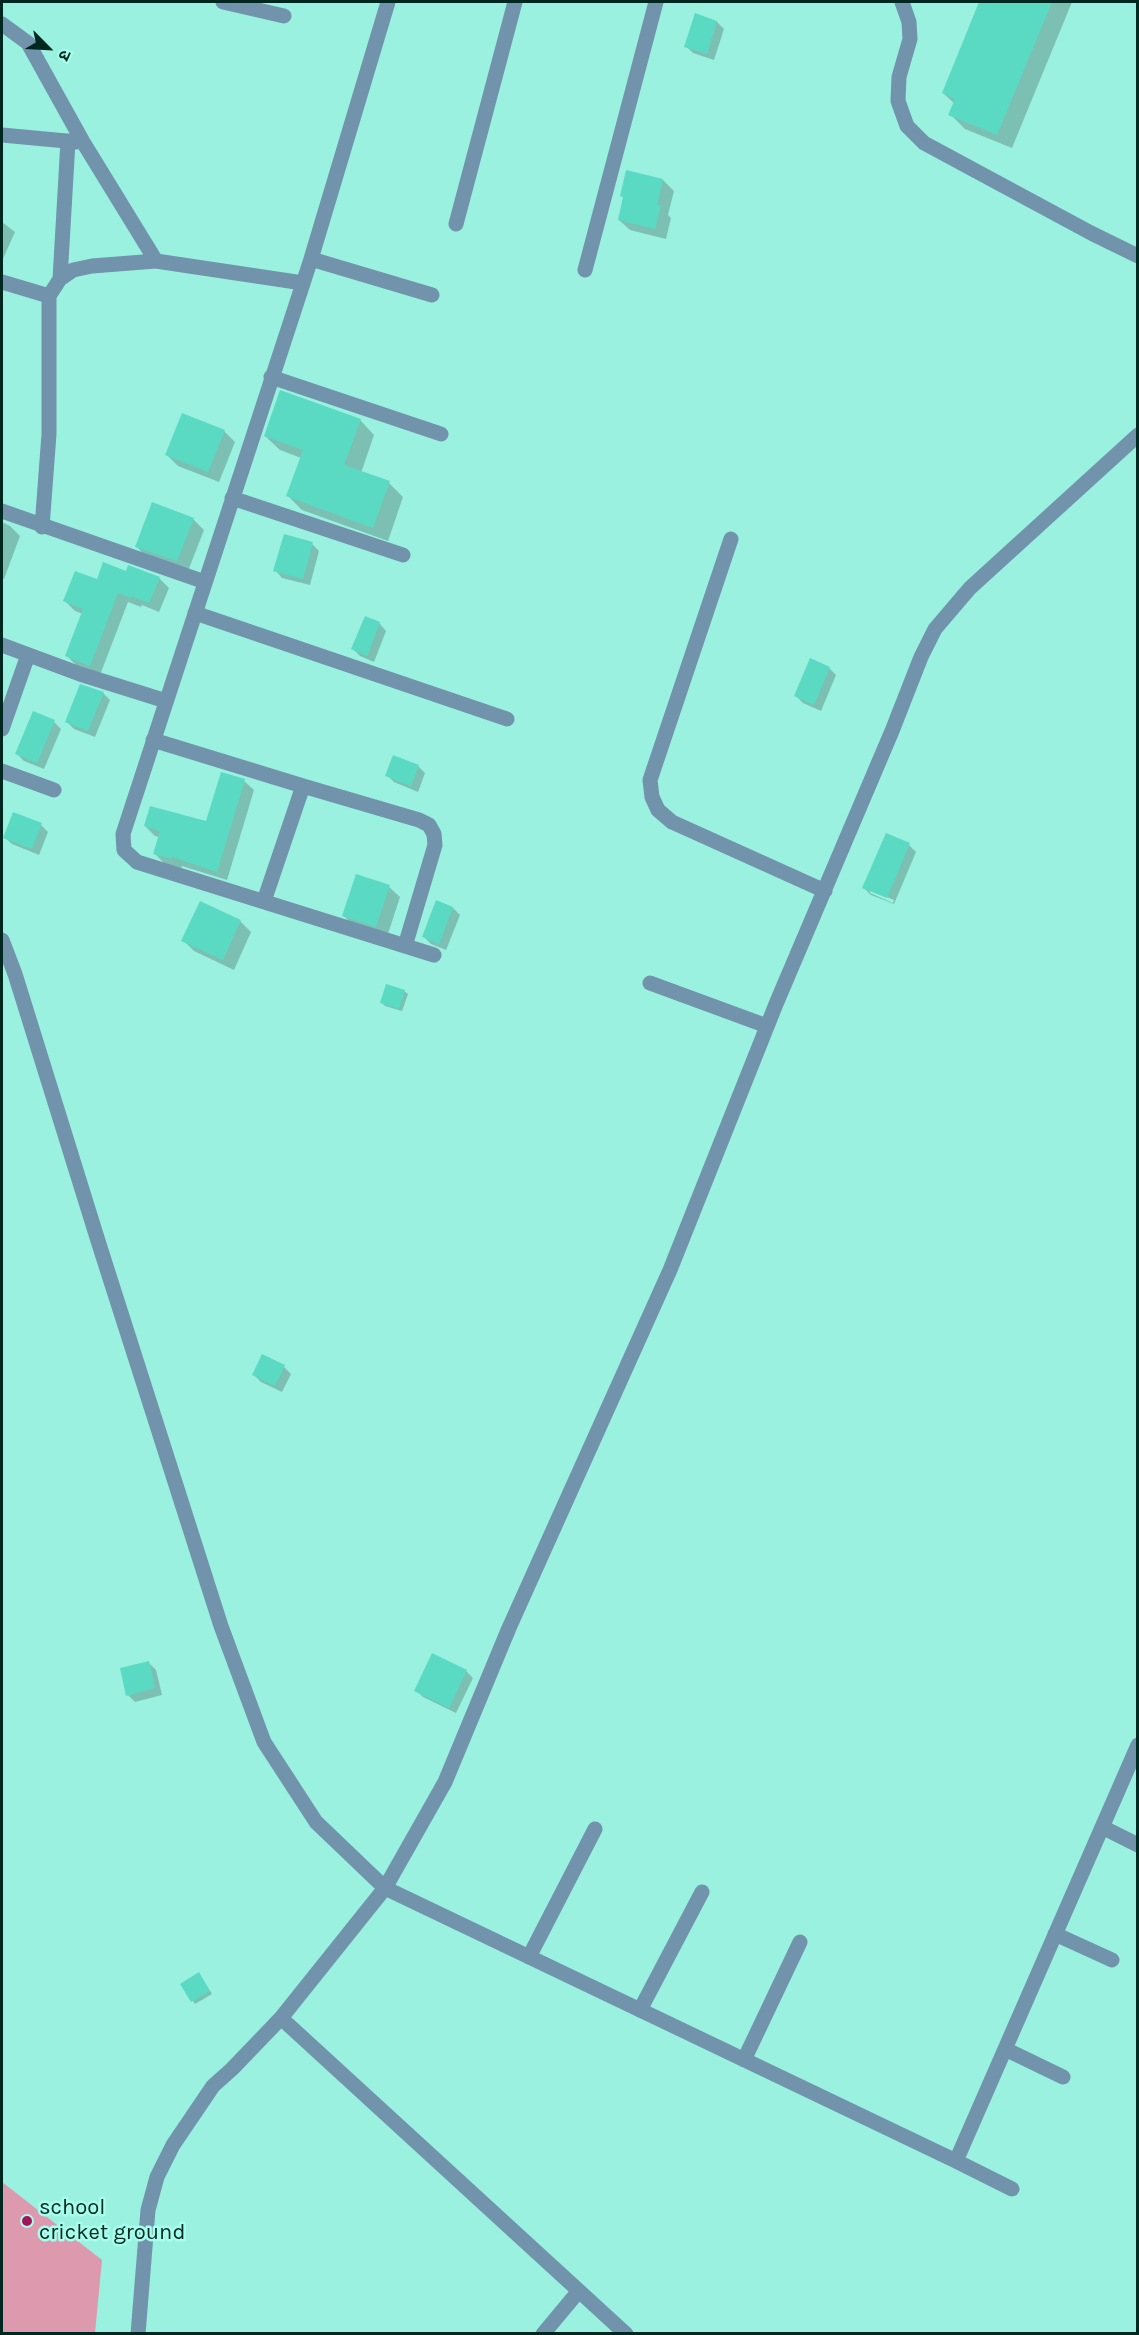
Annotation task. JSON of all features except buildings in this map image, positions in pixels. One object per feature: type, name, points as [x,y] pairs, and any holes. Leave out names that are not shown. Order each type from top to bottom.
[{"type":"street","points":[[223,2],[284,16]]},
{"type":"street","points":[[388,2],[311,259],[123,834],[124,850],[137,862],[434,955]]},
{"type":"street","points":[[456,224],[515,2]]},
{"type":"street","points":[[585,270],[656,2]]},
{"type":"street","points":[[902,2],[909,22],[910,39],[899,77],[898,101],[907,126],[924,143],[1137,256]]},
{"type":"street","points":[[2,24],[28,44],[76,142],[156,261]]},
{"type":"street","points":[[2,135],[76,142]]},
{"type":"street","points":[[60,279],[76,142]]},
{"type":"street","points":[[311,259],[432,295]]},
{"type":"street","points":[[42,526],[49,434],[49,296],[60,279],[72,270],[92,266],[156,261],[303,283]]},
{"type":"street","points":[[2,282],[49,296]]},
{"type":"street","points":[[271,377],[441,434]]},
{"type":"street","points":[[138,2334],[148,2210],[157,2177],[173,2145],[213,2086],[281,2018],[385,1888],[445,1782],[508,1628],[670,1270],[767,1026],[921,657],[935,629],[978,580],[1137,435]]},
{"type":"street","points":[[232,498],[403,555]]},
{"type":"street","points":[[2,511],[205,582]]},
{"type":"street","points":[[731,539],[650,780],[652,797],[658,810],[672,822],[825,891]]},
{"type":"street","points":[[195,613],[507,719]]},
{"type":"street","points":[[2,645],[28,656],[166,701]]},
{"type":"street","points":[[2,729],[28,656]]},
{"type":"street","points":[[153,740],[419,820],[429,825],[434,834],[435,845],[405,946]]},
{"type":"street","points":[[2,771],[54,790]]},
{"type":"street","points":[[264,901],[303,786]]},
{"type":"street","points":[[3,946],[221,1626],[264,1742],[316,1822],[385,1888],[1012,2189]]},
{"type":"street","points":[[650,983],[767,1026]]},
{"type":"street","points":[[956,2161],[1137,1745]]},
{"type":"street","points":[[1102,1827],[1137,1845]]},
{"type":"street","points":[[529,1957],[595,1829]]},
{"type":"street","points":[[640,2010],[702,1892]]},
{"type":"street","points":[[1055,1934],[1112,1960]]},
{"type":"street","points":[[744,2060],[800,1942]]},
{"type":"street","points":[[281,2018],[626,2334]]},
{"type":"street","points":[[1005,2049],[1063,2077]]},
{"type":"street","points":[[543,2334],[578,2292]]},
{"type":"shaded area","name":"school cricket ground","points":[[2,2182],[102,2260],[95,2333],[2,2333]]},
{"type":"place","name":"school cricket ground","points":[[27,2221]]}]
